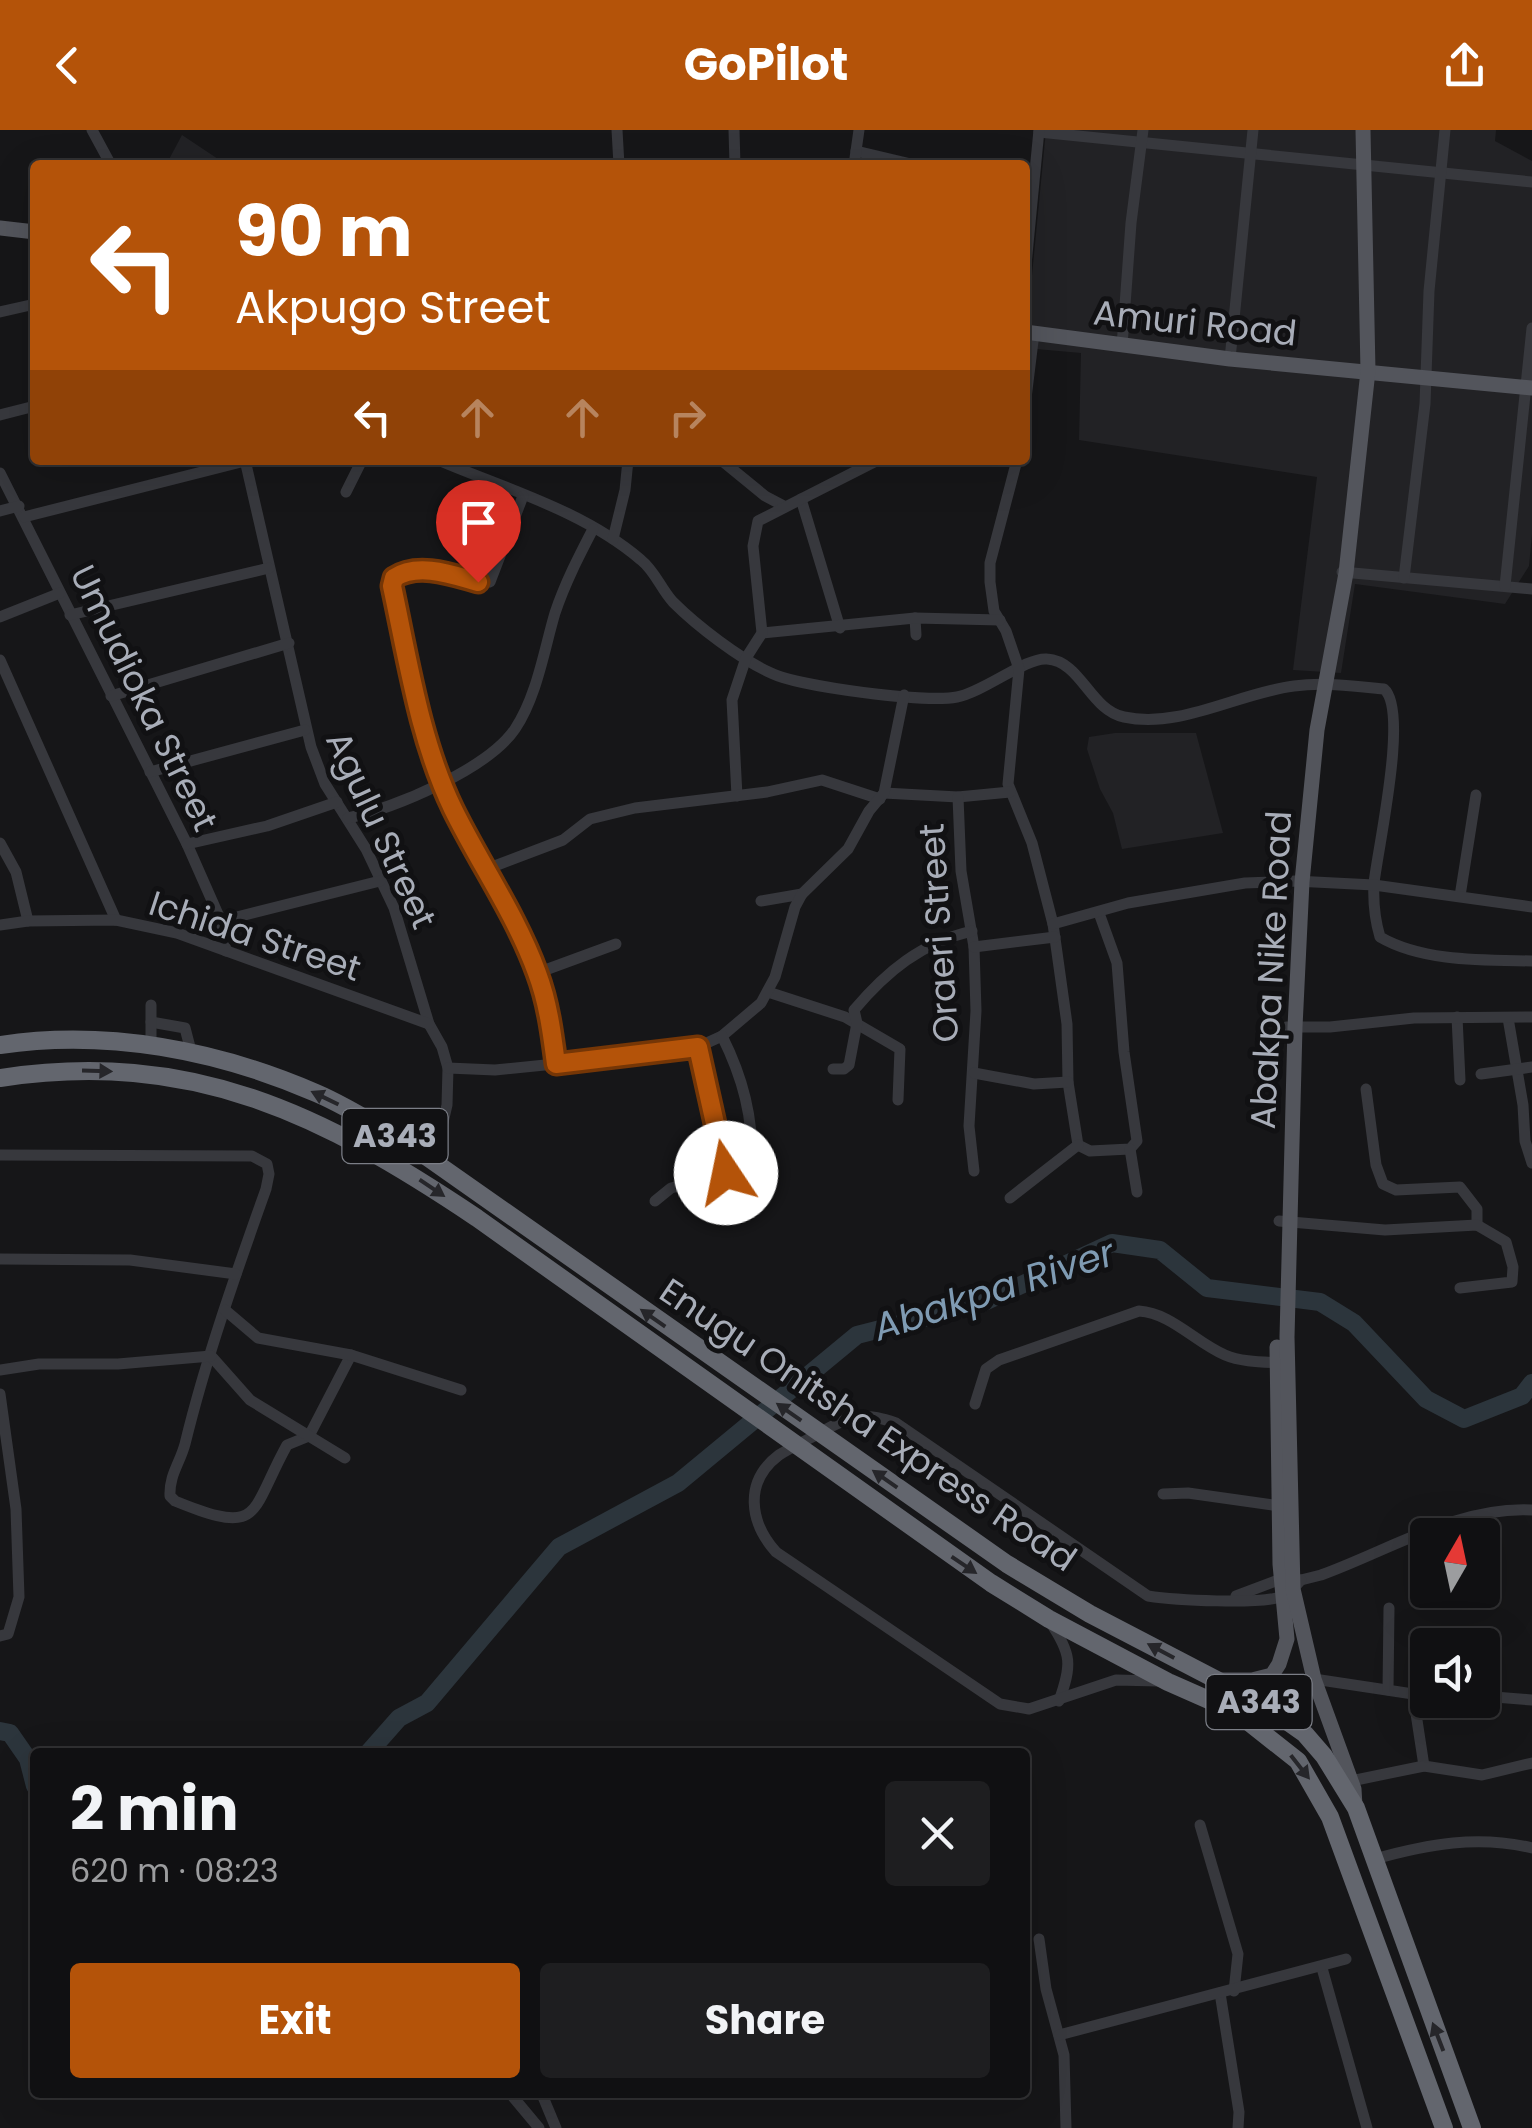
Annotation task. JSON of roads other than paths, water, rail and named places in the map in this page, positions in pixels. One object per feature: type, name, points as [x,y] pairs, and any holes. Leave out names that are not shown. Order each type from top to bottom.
[{"type":"highway","name":"Enugu Onitsha Express Road","points":[[0,1045],[74,1040],[151,1044],[255,1068],[318,1094],[434,1161],[1007,1564],[1090,1614],[1261,1703],[1305,1734],[1324,1756],[1356,1808],[1472,2128]]},
{"type":"highway","name":"Enugu Onitsha Express Road","points":[[0,1078],[79,1070],[149,1075],[228,1090],[307,1117],[396,1164],[722,1389],[937,1547],[1049,1619],[1250,1722],[1298,1761],[1330,1817],[1444,2128]]},
{"type":"main road","name":"Abakpa Nike Road","points":[[1289,1588],[1282,1267],[1290,1027],[1298,882],[1322,684],[1343,572],[1364,371],[1360,130]]},
{"type":"main road","points":[[0,228],[30,231]]},
{"type":"main road","name":"Amuri Road","points":[[1030,333],[1230,359],[1529,388]]},
{"type":"main road","name":"Abakpa Nike Road","points":[[1283,1362],[1280,1506],[1289,1588],[1314,1679],[1351,1781],[1356,1808]]},
{"type":"main road","points":[[1213,1679],[1252,1680],[1272,1674],[1286,1639],[1289,1588]]},
{"type":"street","points":[[92,130],[108,160]]},
{"type":"street","points":[[617,130],[618,160]]},
{"type":"street","points":[[734,130],[735,160]]},
{"type":"street","points":[[855,160],[859,130]]},
{"type":"street","points":[[1230,359],[1253,130]]},
{"type":"street","points":[[1404,578],[1428,376],[1429,291],[1445,130]]},
{"type":"street","points":[[1030,224],[1039,131],[1143,136],[1251,154],[1532,182]]},
{"type":"street","points":[[1122,346],[1131,223],[1143,136]]},
{"type":"street","points":[[856,151],[893,160]]},
{"type":"street","points":[[0,312],[30,305]]},
{"type":"street","points":[[1505,586],[1529,388],[1532,328]]},
{"type":"street","points":[[0,414],[30,407]]},
{"type":"street","points":[[0,511],[21,512],[227,465]]},
{"type":"street","name":"Agulu Street","points":[[246,465],[305,730],[317,766],[394,908],[429,1024],[448,1068],[446,1105],[434,1161]]},
{"type":"street","points":[[346,492],[360,465]]},
{"type":"street","points":[[613,539],[626,490],[628,465]]},
{"type":"street","points":[[727,465],[784,506]]},
{"type":"street","points":[[737,796],[732,700],[746,658],[762,633],[753,546],[758,521],[868,465]]},
{"type":"street","points":[[1016,465],[990,563],[994,611],[1019,669],[1008,766],[1010,792],[1032,843],[1054,931],[1078,1145]]},
{"type":"street","points":[[469,466],[613,539],[654,572],[671,600],[746,658],[789,680],[956,698],[1033,661],[1047,659],[1069,669],[1108,712],[1123,717],[1173,717],[1278,689],[1322,684],[1384,688],[1392,698],[1394,740],[1374,885],[1380,938],[1436,954],[1532,961]]},
{"type":"street","name":"Umudioka Street","points":[[0,473],[187,844],[220,921],[226,952]]},
{"type":"street","points":[[523,496],[490,582],[440,571],[402,572],[394,578],[392,586],[408,661],[452,807],[508,909],[537,973],[549,1014],[556,1064]]},
{"type":"street","points":[[801,500],[840,628]]},
{"type":"street","points":[[348,818],[408,800],[499,748],[524,712],[562,592],[594,529]]},
{"type":"street","points":[[70,615],[269,568]]},
{"type":"street","points":[[1343,572],[1532,589]]},
{"type":"street","points":[[0,618],[60,593]]},
{"type":"street","points":[[762,633],[915,618],[1000,620]]},
{"type":"street","points":[[915,618],[916,635]]},
{"type":"street","points":[[112,696],[288,643]]},
{"type":"street","points":[[0,660],[116,920]]},
{"type":"street","points":[[448,1068],[494,1070],[556,1064],[698,1047],[722,1036],[761,1003],[802,894],[848,848],[882,796],[904,695]]},
{"type":"street","points":[[150,772],[305,730]]},
{"type":"street","points":[[484,870],[563,840],[590,819],[609,812],[737,796],[822,780],[882,796],[958,797],[1010,792]]},
{"type":"street","points":[[1460,896],[1476,795]]},
{"type":"street","name":"Oraeri Street","points":[[958,797],[961,871],[974,947],[974,1073],[969,1126],[974,1171]]},
{"type":"street","points":[[187,844],[267,826],[337,802]]},
{"type":"street","points":[[0,843],[16,872],[28,921]]},
{"type":"street","points":[[220,921],[380,881]]},
{"type":"street","points":[[974,947],[1054,931],[1099,913],[1169,894],[1245,883],[1374,885],[1532,907]]},
{"type":"street","points":[[761,901],[802,894]]},
{"type":"street","points":[[1078,1145],[1090,1152],[1130,1149],[1137,1141],[1117,964],[1099,913]]},
{"type":"street","name":"Ichida Street","points":[[0,925],[116,920],[177,933],[429,1024]]},
{"type":"street","points":[[834,1069],[844,1070],[849,1065],[854,1010],[893,969],[942,938],[972,931]]},
{"type":"street","points":[[537,973],[616,944]]},
{"type":"street","points":[[768,992],[856,1020],[900,1049],[898,1100]]},
{"type":"street","points":[[151,1005],[151,1044]]},
{"type":"street","points":[[1290,1027],[1532,1016]]},
{"type":"street","points":[[1457,1017],[1460,1080]]},
{"type":"street","points":[[1508,1018],[1525,1141],[1532,1163]]},
{"type":"street","points":[[151,1022],[185,1028],[191,1051]]},
{"type":"street","points":[[655,1201],[672,1188],[748,1168],[752,1157],[750,1117],[742,1079],[722,1036]]},
{"type":"street","points":[[698,1047],[726,1173]]},
{"type":"street","points":[[1480,1074],[1532,1066]]},
{"type":"street","points":[[974,1073],[1034,1084],[1068,1082]]},
{"type":"street","points":[[1366,1089],[1376,1165],[1383,1184],[1396,1190],[1460,1187],[1477,1209],[1477,1226]]},
{"type":"street","points":[[1010,1198],[1078,1145]]},
{"type":"street","points":[[1130,1149],[1137,1192]]},
{"type":"street","points":[[0,1156],[252,1156],[268,1164],[269,1174],[194,1403],[184,1450],[169,1482],[170,1496],[175,1501],[206,1514],[240,1518],[261,1502],[286,1445],[308,1436],[351,1355]]},
{"type":"street","points":[[1284,1222],[1385,1230],[1477,1226],[1506,1242],[1513,1267],[1512,1282],[1460,1288]]},
{"type":"street","points":[[0,1259],[130,1260],[236,1274]]},
{"type":"street","points":[[226,1310],[258,1338],[351,1355],[461,1390]]},
{"type":"street","points":[[975,1404],[986,1370],[998,1360],[1139,1310],[1154,1312],[1228,1356],[1283,1362]]},
{"type":"street","points":[[0,1370],[39,1364],[118,1364],[211,1356]]},
{"type":"street","points":[[211,1356],[250,1400],[345,1458]]},
{"type":"street","points":[[0,1394],[16,1509],[20,1597],[8,1634],[0,1636]]},
{"type":"street","points":[[1168,1682],[1116,1680],[1029,1709],[1000,1704],[776,1552],[763,1538],[754,1517],[754,1494],[763,1474],[777,1457],[834,1424],[857,1417],[878,1417],[896,1423],[1148,1596],[1192,1601],[1289,1588],[1448,1524],[1508,1510],[1532,1510]]},
{"type":"street","points":[[1163,1494],[1280,1506]]},
{"type":"street","points":[[1388,1690],[1389,1608]]},
{"type":"street","points":[[1049,1619],[1068,1650],[1068,1675],[1058,1701]]},
{"type":"street","points":[[1314,1679],[1410,1694]]},
{"type":"street","points":[[1500,1698],[1532,1700]]},
{"type":"street","points":[[1417,1718],[1424,1766]]},
{"type":"street","points":[[1351,1781],[1424,1766],[1482,1775],[1532,1763]]},
{"type":"street","points":[[1200,1824],[1238,1954],[1227,1992],[1238,2128]]},
{"type":"street","points":[[1375,1859],[1467,1840],[1532,1848]]},
{"type":"street","points":[[1039,1939],[1046,1989],[1059,2035],[1066,2128]]},
{"type":"street","points":[[1059,2035],[1346,1959]]},
{"type":"street","points":[[1322,1968],[1366,2128]]},
{"type":"street","points":[[514,2098],[539,2128]]},
{"type":"street","points":[[544,2098],[556,2128]]},
{"type":"waterway","name":"Abakpa River","points":[[373,1748],[399,1718],[427,1703],[559,1547],[678,1483],[857,1335],[982,1303],[1112,1243],[1160,1250],[1207,1288],[1320,1302],[1354,1323],[1426,1399],[1464,1419],[1522,1396],[1532,1383]]},
{"type":"waterway","name":"Abakpa River","points":[[0,1731],[10,1733],[30,1767]]}]
